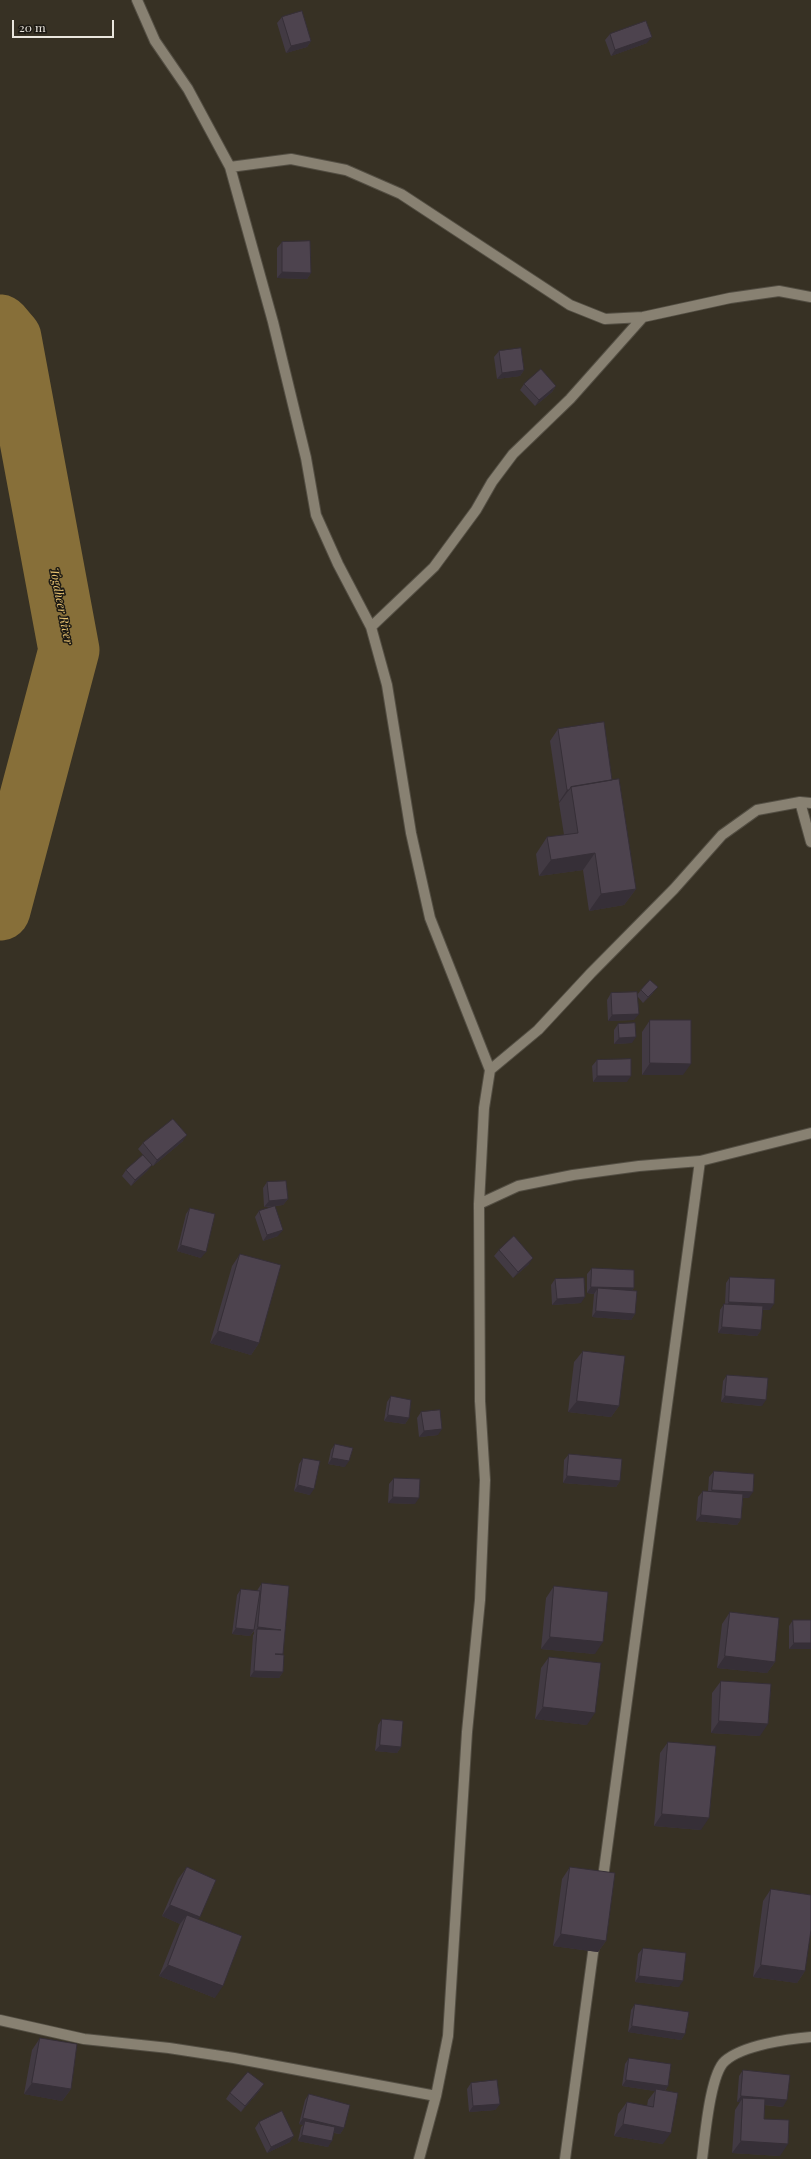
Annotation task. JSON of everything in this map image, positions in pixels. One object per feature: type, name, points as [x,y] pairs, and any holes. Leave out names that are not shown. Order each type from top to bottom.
[{"type":"street","points":[[137,0],[154,41],[188,89],[230,167],[273,322],[306,458],[316,515],[338,564],[371,627],[387,685],[412,833],[430,918],[490,1070],[484,1108],[479,1204],[480,1401],[485,1480],[480,1600],[467,1732],[448,2036],[436,2096],[419,2159]]},
{"type":"street","points":[[230,167],[291,159],[346,170],[401,194],[570,305],[605,319],[644,317],[730,298],[779,291],[811,297]]},
{"type":"street","points":[[371,627],[434,566],[476,510],[492,482],[512,454],[570,399],[644,317]]},
{"type":"street","points":[[490,1070],[538,1030],[591,973],[674,889],[722,835],[757,810],[800,802],[811,803]]},
{"type":"street","points":[[800,802],[811,842]]},
{"type":"street","points":[[479,1204],[518,1186],[565,1176],[639,1166],[700,1161],[811,1133]]},
{"type":"street","points":[[601,1898],[700,1161]]},
{"type":"street","points":[[565,2159],[596,1929]]},
{"type":"street","points":[[0,2020],[84,2039],[169,2048],[234,2058],[436,2096]]},
{"type":"street","points":[[702,2159],[713,2084],[725,2061],[745,2050],[795,2038],[811,2037]]},
{"type":"building","points":[[302,11],[311,41],[291,46],[282,17]]},
{"type":"building","points":[[646,21],[652,37],[615,50],[610,34]]},
{"type":"building","points":[[310,241],[311,273],[282,272],[282,242]]},
{"type":"building","points":[[521,348],[524,370],[502,373],[499,351]]},
{"type":"building","points":[[541,369],[556,386],[539,400],[524,384]]},
{"type":"building","points":[[604,722],[612,780],[571,787],[567,790],[558,729]]},
{"type":"building","points":[[619,779],[636,889],[601,894],[595,853],[551,860],[547,837],[578,833],[571,787]]},
{"type":"building","points":[[650,980],[658,987],[648,997],[641,990]]},
{"type":"building","points":[[637,992],[639,1014],[612,1015],[611,993]]},
{"type":"building","points":[[650,1020],[691,1020],[691,1064],[650,1063]]},
{"type":"building","points":[[635,1023],[636,1037],[619,1038],[618,1024]]},
{"type":"building","points":[[631,1059],[631,1076],[597,1076],[597,1060]]},
{"type":"building","points":[[173,1119],[187,1135],[157,1160],[143,1143]]},
{"type":"building","points":[[143,1155],[152,1165],[135,1180],[126,1170]]},
{"type":"building","points":[[286,1181],[288,1199],[269,1201],[267,1182]]},
{"type":"building","points":[[275,1206],[283,1230],[267,1235],[259,1211]]},
{"type":"building","points":[[190,1208],[215,1214],[206,1252],[181,1245]]},
{"type":"building","points":[[514,1236],[533,1258],[518,1272],[499,1250]]},
{"type":"building","points":[[240,1254],[281,1265],[259,1343],[218,1331]]},
{"type":"building","points":[[592,1268],[634,1270],[634,1288],[591,1287]]},
{"type":"building","points":[[730,1277],[775,1279],[774,1304],[729,1302]]},
{"type":"building","points":[[584,1278],[585,1297],[557,1299],[555,1279]]},
{"type":"building","points":[[598,1288],[637,1291],[635,1314],[596,1311]]},
{"type":"building","points":[[724,1304],[763,1306],[761,1330],[722,1327]]},
{"type":"building","points":[[583,1351],[625,1356],[619,1406],[577,1401]]},
{"type":"building","points":[[727,1375],[768,1378],[766,1400],[725,1396]]},
{"type":"building","points":[[391,1396],[411,1400],[409,1418],[388,1415]]},
{"type":"building","points":[[440,1410],[442,1429],[424,1431],[421,1412]]},
{"type":"building","points":[[335,1444],[353,1448],[349,1461],[332,1458]]},
{"type":"building","points":[[569,1454],[622,1459],[620,1481],[567,1476]]},
{"type":"building","points":[[303,1458],[320,1461],[314,1489],[298,1485]]},
{"type":"building","points":[[714,1471],[754,1474],[753,1492],[712,1490]]},
{"type":"building","points":[[394,1478],[420,1479],[419,1498],[393,1497]]},
{"type":"building","points":[[703,1491],[743,1494],[741,1519],[701,1515]]},
{"type":"building","points":[[262,1583],[289,1586],[283,1654],[275,1654],[284,1655],[283,1672],[254,1671],[257,1629],[281,1630],[258,1627]]},
{"type":"building","points":[[554,1586],[608,1592],[603,1642],[550,1637]]},
{"type":"building","points":[[241,1589],[260,1591],[254,1630],[236,1628]]},
{"type":"building","points":[[730,1612],[779,1618],[775,1662],[725,1656]]},
{"type":"building","points":[[793,1620],[811,1620],[811,1643],[794,1643]]},
{"type":"building","points":[[549,1657],[601,1663],[595,1713],[543,1707]]},
{"type":"building","points":[[721,1681],[771,1684],[768,1724],[719,1721]]},
{"type":"building","points":[[382,1719],[403,1721],[401,1747],[380,1745]]},
{"type":"building","points":[[668,1742],[716,1746],[709,1818],[662,1814]]},
{"type":"building","points":[[187,1867],[216,1880],[200,1917],[170,1905]]},
{"type":"building","points":[[570,1867],[615,1873],[606,1941],[561,1934]]},
{"type":"building","points":[[771,1889],[811,1895],[811,1930],[805,1971],[761,1965]]},
{"type":"building","points":[[187,1915],[242,1936],[223,1986],[168,1965]]},
{"type":"building","points":[[643,1948],[686,1953],[683,1981],[639,1976]]},
{"type":"building","points":[[635,2004],[689,2012],[685,2034],[632,2026]]},
{"type":"building","points":[[40,2038],[77,2044],[71,2089],[32,2083]]},
{"type":"building","points":[[629,2058],[671,2064],[668,2086],[626,2080]]},
{"type":"building","points":[[743,2070],[790,2075],[787,2100],[741,2096]]},
{"type":"building","points":[[248,2072],[264,2084],[245,2106],[230,2093]]},
{"type":"building","points":[[497,2080],[500,2104],[473,2106],[471,2083]]},
{"type":"building","points":[[656,2089],[678,2093],[671,2133],[623,2124],[627,2102],[653,2107]]},
{"type":"building","points":[[309,2094],[350,2105],[344,2128],[303,2118]]},
{"type":"building","points":[[743,2098],[765,2099],[764,2119],[789,2120],[788,2144],[741,2141]]},
{"type":"building","points":[[282,2111],[294,2136],[271,2147],[259,2122]]},
{"type":"building","points":[[305,2121],[335,2127],[332,2141],[302,2135]]},
{"type":"waterway","name":"Togdheer River","points":[[0,325],[11,338],[69,650],[0,910]]}]
